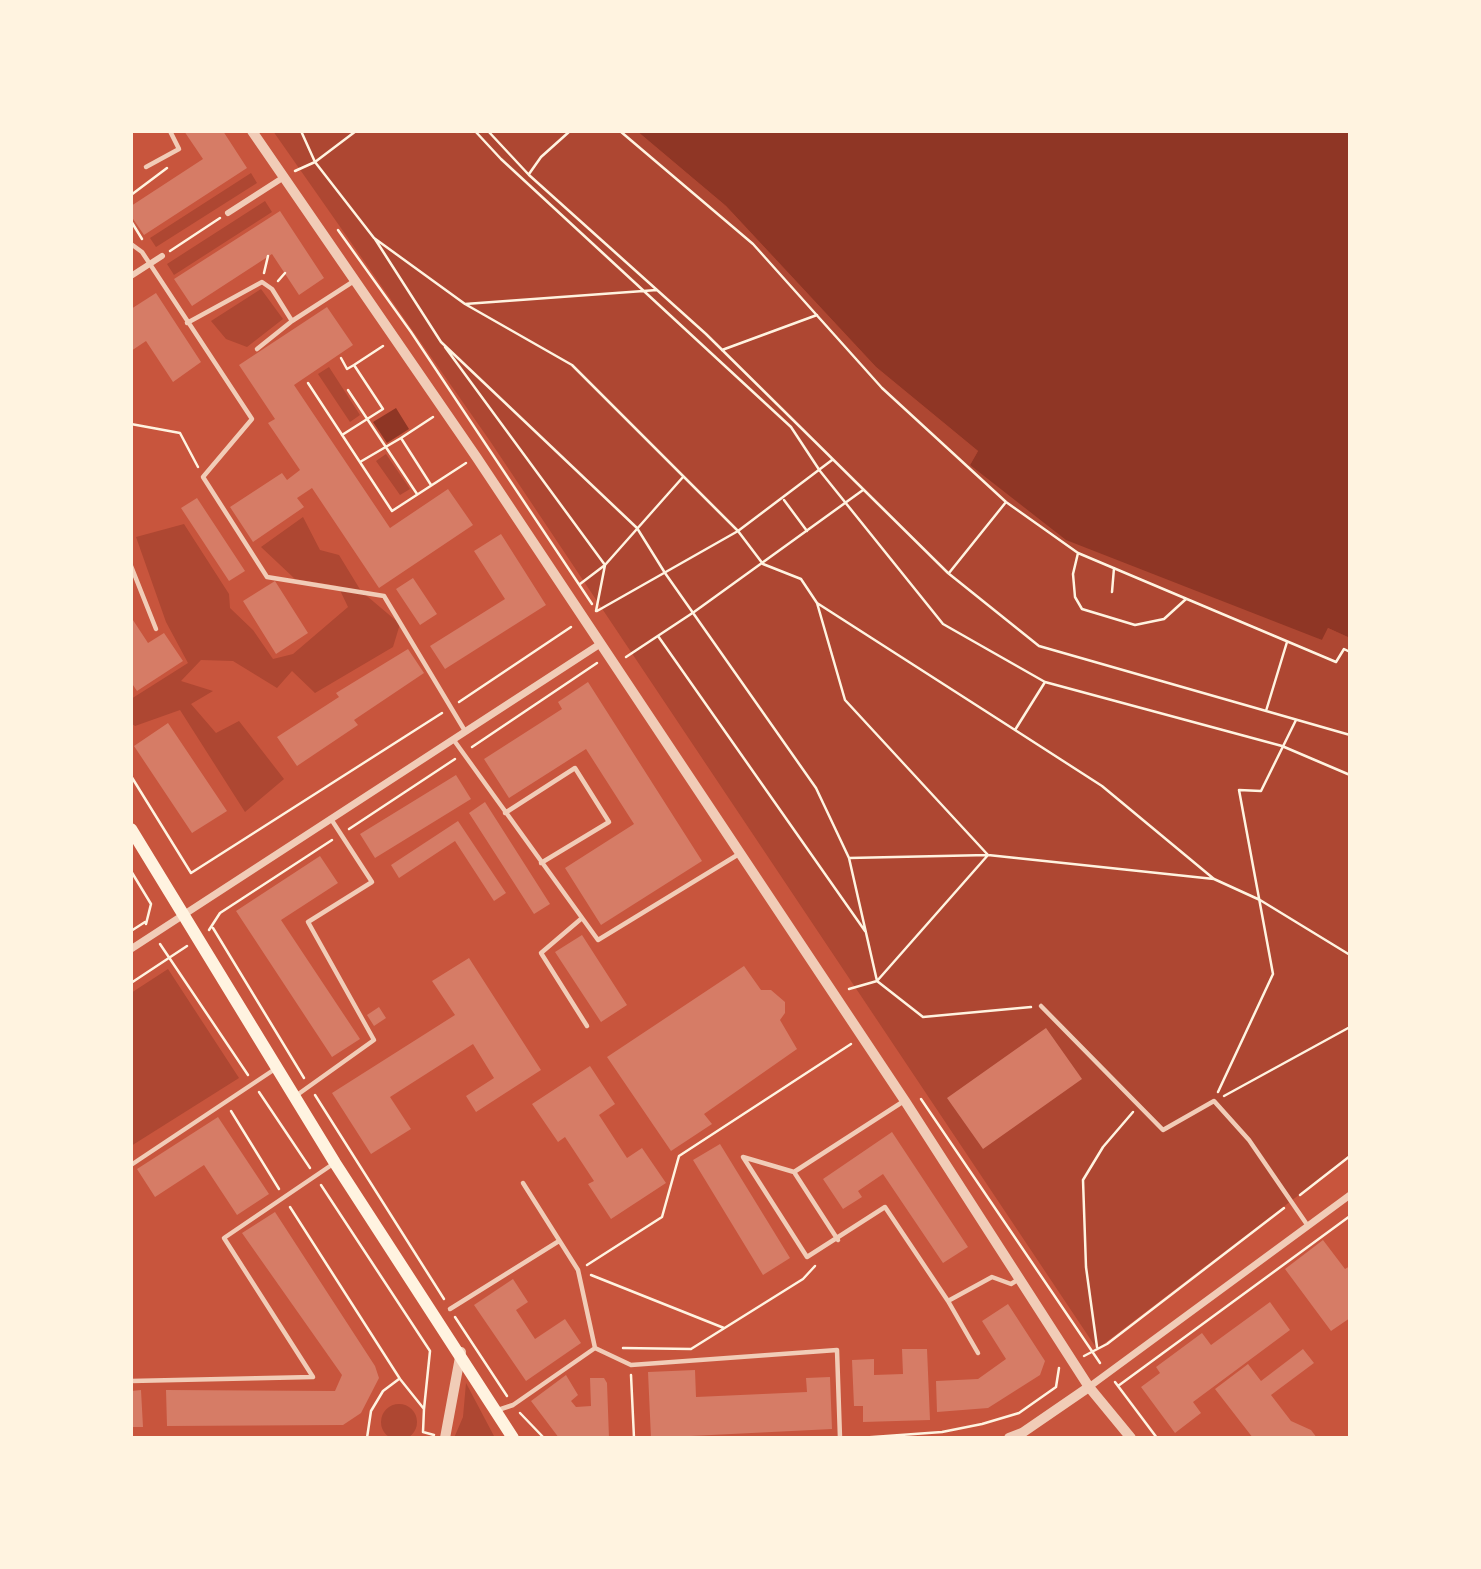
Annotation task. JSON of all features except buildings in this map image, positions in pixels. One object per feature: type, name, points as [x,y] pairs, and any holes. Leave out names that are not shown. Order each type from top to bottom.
[{"type":"main road","points":[[131,830],[335,1163],[461,1352],[513,1438]]},
{"type":"street","points":[[252,131],[477,458],[905,1101],[1089,1387],[1131,1438]]},
{"type":"street","points":[[228,213],[284,177]]},
{"type":"street","points":[[131,276],[162,256]]},
{"type":"street","points":[[131,949],[600,644]]},
{"type":"street","points":[[1009,1438],[1022,1433],[1089,1387],[1350,1195]]},
{"type":"street","points":[[444,1438],[461,1352]]},
{"type":"lane","points":[[146,167],[179,149],[170,131]]},
{"type":"lane","points":[[131,244],[142,251],[252,419],[203,477],[267,577],[384,596],[465,732]]},
{"type":"lane","points":[[257,349],[292,321],[355,280]]},
{"type":"lane","points":[[187,323],[262,282],[272,289],[292,321]]},
{"type":"lane","points":[[131,566],[156,629]]},
{"type":"lane","points":[[453,739],[598,940],[740,853]]},
{"type":"lane","points":[[505,813],[575,768],[609,821],[541,863]]},
{"type":"lane","points":[[294,1097],[374,1040],[308,922],[372,882],[331,819]]},
{"type":"lane","points":[[582,918],[541,953],[587,1026]]},
{"type":"lane","points":[[1041,1006],[1163,1130],[1214,1101],[1249,1140],[1289,1204],[1308,1226]]},
{"type":"lane","points":[[131,1165],[276,1069]]},
{"type":"lane","points":[[793,1172],[905,1101]]},
{"type":"lane","points":[[838,1240],[793,1172],[743,1157],[807,1257],[838,1240],[885,1208],[948,1301],[978,1353]]},
{"type":"lane","points":[[131,1381],[313,1377],[224,1238],[335,1163]]},
{"type":"lane","points":[[523,1182],[578,1270],[595,1348]]},
{"type":"lane","points":[[450,1308],[559,1241]]},
{"type":"lane","points":[[948,1301],[992,1277],[1011,1284],[1021,1278]]},
{"type":"lane","points":[[595,1348],[631,1365],[837,1350],[840,1438]]},
{"type":"lane","points":[[498,1410],[513,1405],[595,1348]]},
{"type":"path","points":[[301,131],[315,162],[374,237],[441,342],[605,565],[596,611],[738,531],[832,460]]},
{"type":"path","points":[[284,177],[315,162],[356,131]]},
{"type":"path","points":[[475,131],[642,290],[791,426],[820,471],[943,624],[1045,682],[1282,746],[1350,775]]},
{"type":"path","points":[[488,131],[529,175],[722,350],[948,573],[1039,646],[1350,735]]},
{"type":"path","points":[[529,175],[541,157],[570,131]]},
{"type":"path","points":[[620,131],[752,244],[882,388],[1006,502],[1078,552],[1114,568],[1336,662],[1344,649],[1350,652]]},
{"type":"path","points":[[131,195],[144,187]]},
{"type":"path","points":[[162,256],[228,213]]},
{"type":"path","points":[[131,221],[143,240]]},
{"type":"path","points":[[374,237],[465,304],[572,365],[738,531],[763,564],[801,579],[817,603],[845,700],[988,855]]},
{"type":"path","points":[[262,282],[268,256]]},
{"type":"path","points":[[465,304],[657,290]]},
{"type":"path","points":[[722,350],[817,315]]},
{"type":"path","points":[[341,358],[348,369],[395,339]]},
{"type":"path","points":[[441,342],[637,528],[665,573],[816,788],[849,858],[877,982],[923,1017],[1041,1006]]},
{"type":"path","points":[[342,435],[383,409],[354,365]]},
{"type":"path","points":[[308,383],[391,511],[477,458]]},
{"type":"path","points":[[348,390],[418,494]]},
{"type":"path","points":[[360,463],[433,417]]},
{"type":"path","points":[[131,424],[180,433],[203,477]]},
{"type":"path","points":[[401,438],[431,485]]},
{"type":"path","points":[[580,584],[605,565],[683,477]]},
{"type":"path","points":[[626,657],[763,564],[863,489]]},
{"type":"path","points":[[783,499],[807,531]]},
{"type":"path","points":[[948,573],[1006,502]]},
{"type":"path","points":[[1078,552],[1073,575],[1075,597],[1082,609],[1135,625],[1164,619],[1186,599]]},
{"type":"path","points":[[1112,592],[1114,568]]},
{"type":"path","points":[[817,603],[1102,786],[1214,879],[1260,900],[1350,955]]},
{"type":"path","points":[[658,636],[866,933]]},
{"type":"path","points":[[1266,711],[1287,642]]},
{"type":"path","points":[[544,1438],[513,1405],[450,1308],[213,928],[220,913],[597,663]]},
{"type":"path","points":[[1015,730],[1045,682]]},
{"type":"path","points":[[1214,1101],[1273,974],[1239,790],[1261,791],[1296,720]]},
{"type":"path","points":[[849,989],[877,982],[988,855]]},
{"type":"path","points":[[849,858],[988,855],[1214,879]]},
{"type":"path","points":[[131,871],[151,904],[145,922],[131,931]]},
{"type":"path","points":[[145,922],[430,1351],[423,1432],[419,1438]]},
{"type":"path","points":[[131,983],[170,957]]},
{"type":"path","points":[[1214,1101],[1350,1027]]},
{"type":"path","points":[[578,1270],[662,1217],[679,1156],[852,1043],[859,1054]]},
{"type":"path","points":[[226,1104],[400,1379],[424,1409]]},
{"type":"path","points":[[1133,1112],[1103,1147],[1083,1180],[1086,1267],[1097,1349],[1350,1156]]},
{"type":"path","points":[[1118,1386],[1350,1216]]},
{"type":"path","points":[[623,1348],[691,1349],[803,1279],[821,1259]]},
{"type":"path","points":[[578,1270],[724,1328]]},
{"type":"path","points":[[859,1438],[942,1432],[1019,1413],[1056,1387],[1061,1371],[1055,1360]]},
{"type":"path","points":[[631,1365],[634,1438]]},
{"type":"path","points":[[367,1438],[372,1411],[383,1391],[400,1379]]},
{"type":"path","points":[[423,1432],[444,1438]]},
{"type":"shaded area","points":[[273,131],[637,131],[726,206],[876,367],[978,451],[970,465],[1322,640],[1328,628],[1350,638],[1350,1156],[1097,1349],[490,441]]},
{"type":"shaded area","points":[[637,131],[1350,131],[1350,638],[1328,628],[1322,640],[1066,540],[970,465],[978,451],[876,367],[726,206]]},
{"type":"shaded area","points":[[251,173],[257,183],[156,247],[150,238]]},
{"type":"shaded area","points":[[265,201],[272,212],[174,275],[167,264]]},
{"type":"shaded area","points":[[261,289],[283,319],[247,347],[226,339],[211,321]]},
{"type":"shaded area","points":[[329,367],[360,415],[350,422],[318,374]]},
{"type":"shaded area","points":[[396,408],[409,429],[387,443],[373,422]]},
{"type":"shaded area","points":[[386,454],[410,489],[400,495],[376,461]]},
{"type":"shaded area","points":[[303,517],[320,550],[339,555],[361,591],[400,624],[393,647],[315,693],[292,671],[277,688],[233,661],[201,660],[181,681],[213,691],[191,704],[216,733],[239,721],[284,779],[245,812],[180,710],[135,726],[131,723],[131,699],[188,663],[166,622],[136,537],[184,524],[229,594],[230,608],[253,630],[273,659],[293,654],[348,607],[338,586],[295,579],[261,547]]},
{"type":"shaded area","points":[[168,969],[239,1078],[131,1146],[131,993]]},
{"type":"shaded area","points":[[466,1383],[495,1438],[454,1438],[463,1417]]},
{"type":"shaded area","points":[[399,1404],[412,1409],[417,1422],[412,1435],[399,1440],[386,1435],[381,1422],[386,1409]]}]
